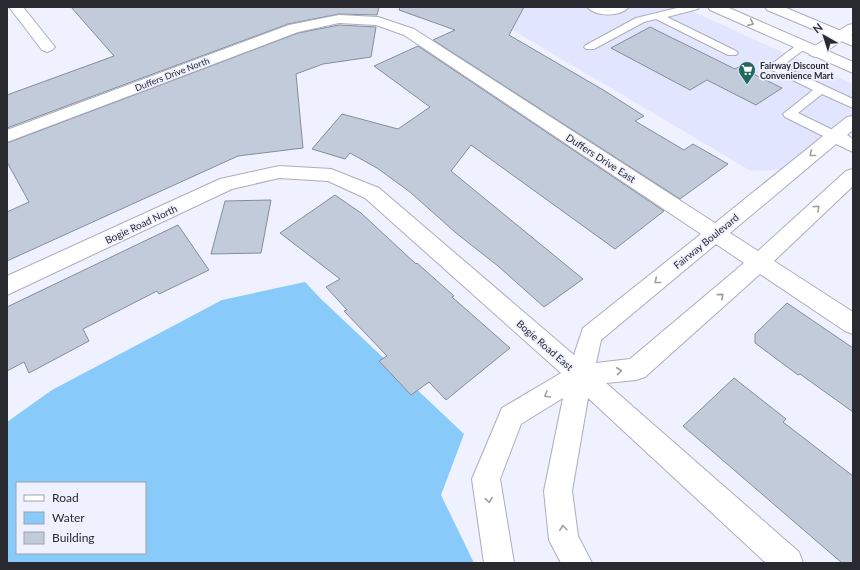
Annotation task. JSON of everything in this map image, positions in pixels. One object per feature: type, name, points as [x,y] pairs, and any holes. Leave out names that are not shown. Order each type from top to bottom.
[{"type":"street","points":[[715,7],[853,68]]},
{"type":"street","points":[[772,7],[846,39]]},
{"type":"street","points":[[15,8],[47,48]]},
{"type":"street","name":"Duffers Drive North","points":[[7,136],[294,28],[339,20]]},
{"type":"street","name":"Duffers Drive East","points":[[339,20],[378,20],[409,32],[853,324]]},
{"type":"street","points":[[808,49],[846,39],[853,28]]},
{"type":"street","name":"Fairway Boulevard","points":[[578,563],[564,540],[558,491],[580,375],[591,335],[853,121]]},
{"type":"street","points":[[834,136],[853,146]]},
{"type":"street","name":"Bogie Road North","points":[[7,286],[227,184],[279,172]]},
{"type":"street","name":"Bogie Road East","points":[[279,172],[330,175],[372,193],[580,375],[788,563]]},
{"type":"street","points":[[499,563],[486,479],[512,416],[580,375],[636,369],[759,262],[853,175]]},
{"type":"lane","points":[[592,7],[607,12],[616,11],[624,7]]},
{"type":"lane","points":[[590,47],[640,20],[694,7]]},
{"type":"lane","points":[[657,16],[732,53]]},
{"type":"lane","points":[[808,49],[774,67],[853,104]]},
{"type":"lane","points":[[821,89],[788,114],[834,136]]},
{"type":"shaded area","points":[[474,7],[683,7],[853,84],[853,131],[804,171],[800,169],[751,171]]},
{"type":"water","points":[[305,282],[320,298],[464,434],[441,495],[474,563],[7,563],[7,422],[52,390],[222,300]]},
{"type":"building","points":[[71,7],[379,7],[377,15],[339,14],[288,24],[7,128],[7,95],[114,56]]},
{"type":"building","points":[[400,7],[524,7],[509,35],[605,91],[644,116],[635,121],[684,150],[693,144],[728,164],[680,199],[433,40],[455,30],[399,10]]},
{"type":"building","points":[[339,25],[376,27],[371,57],[323,64],[296,74],[303,148],[238,156],[7,261],[7,212],[29,202],[7,162],[7,143],[298,33]]},
{"type":"building","points":[[650,27],[735,69],[739,67],[782,88],[756,105],[707,80],[690,90],[611,48]]},
{"type":"building","points":[[418,46],[664,211],[615,249],[471,145],[451,171],[583,279],[544,307],[410,192],[377,168],[350,153],[345,159],[312,149],[342,114],[398,129],[430,107],[374,66]]},
{"type":"building","points":[[335,195],[361,213],[510,348],[446,400],[429,382],[411,395],[379,361],[387,356],[344,311],[347,310],[326,287],[340,279],[280,233]]},
{"type":"building","points":[[271,200],[261,253],[211,254],[225,201]]},
{"type":"building","points":[[178,225],[209,270],[159,294],[157,291],[83,329],[89,341],[29,373],[24,362],[7,371],[7,307]]},
{"type":"building","points":[[787,303],[853,348],[853,412],[800,374],[798,375],[755,343],[755,334]]},
{"type":"building","points":[[734,378],[786,419],[783,422],[853,476],[853,563],[842,563],[683,426]]},
{"type":"place","name":"Fairway Discount Convenience Mart","points":[[747,85]]}]
